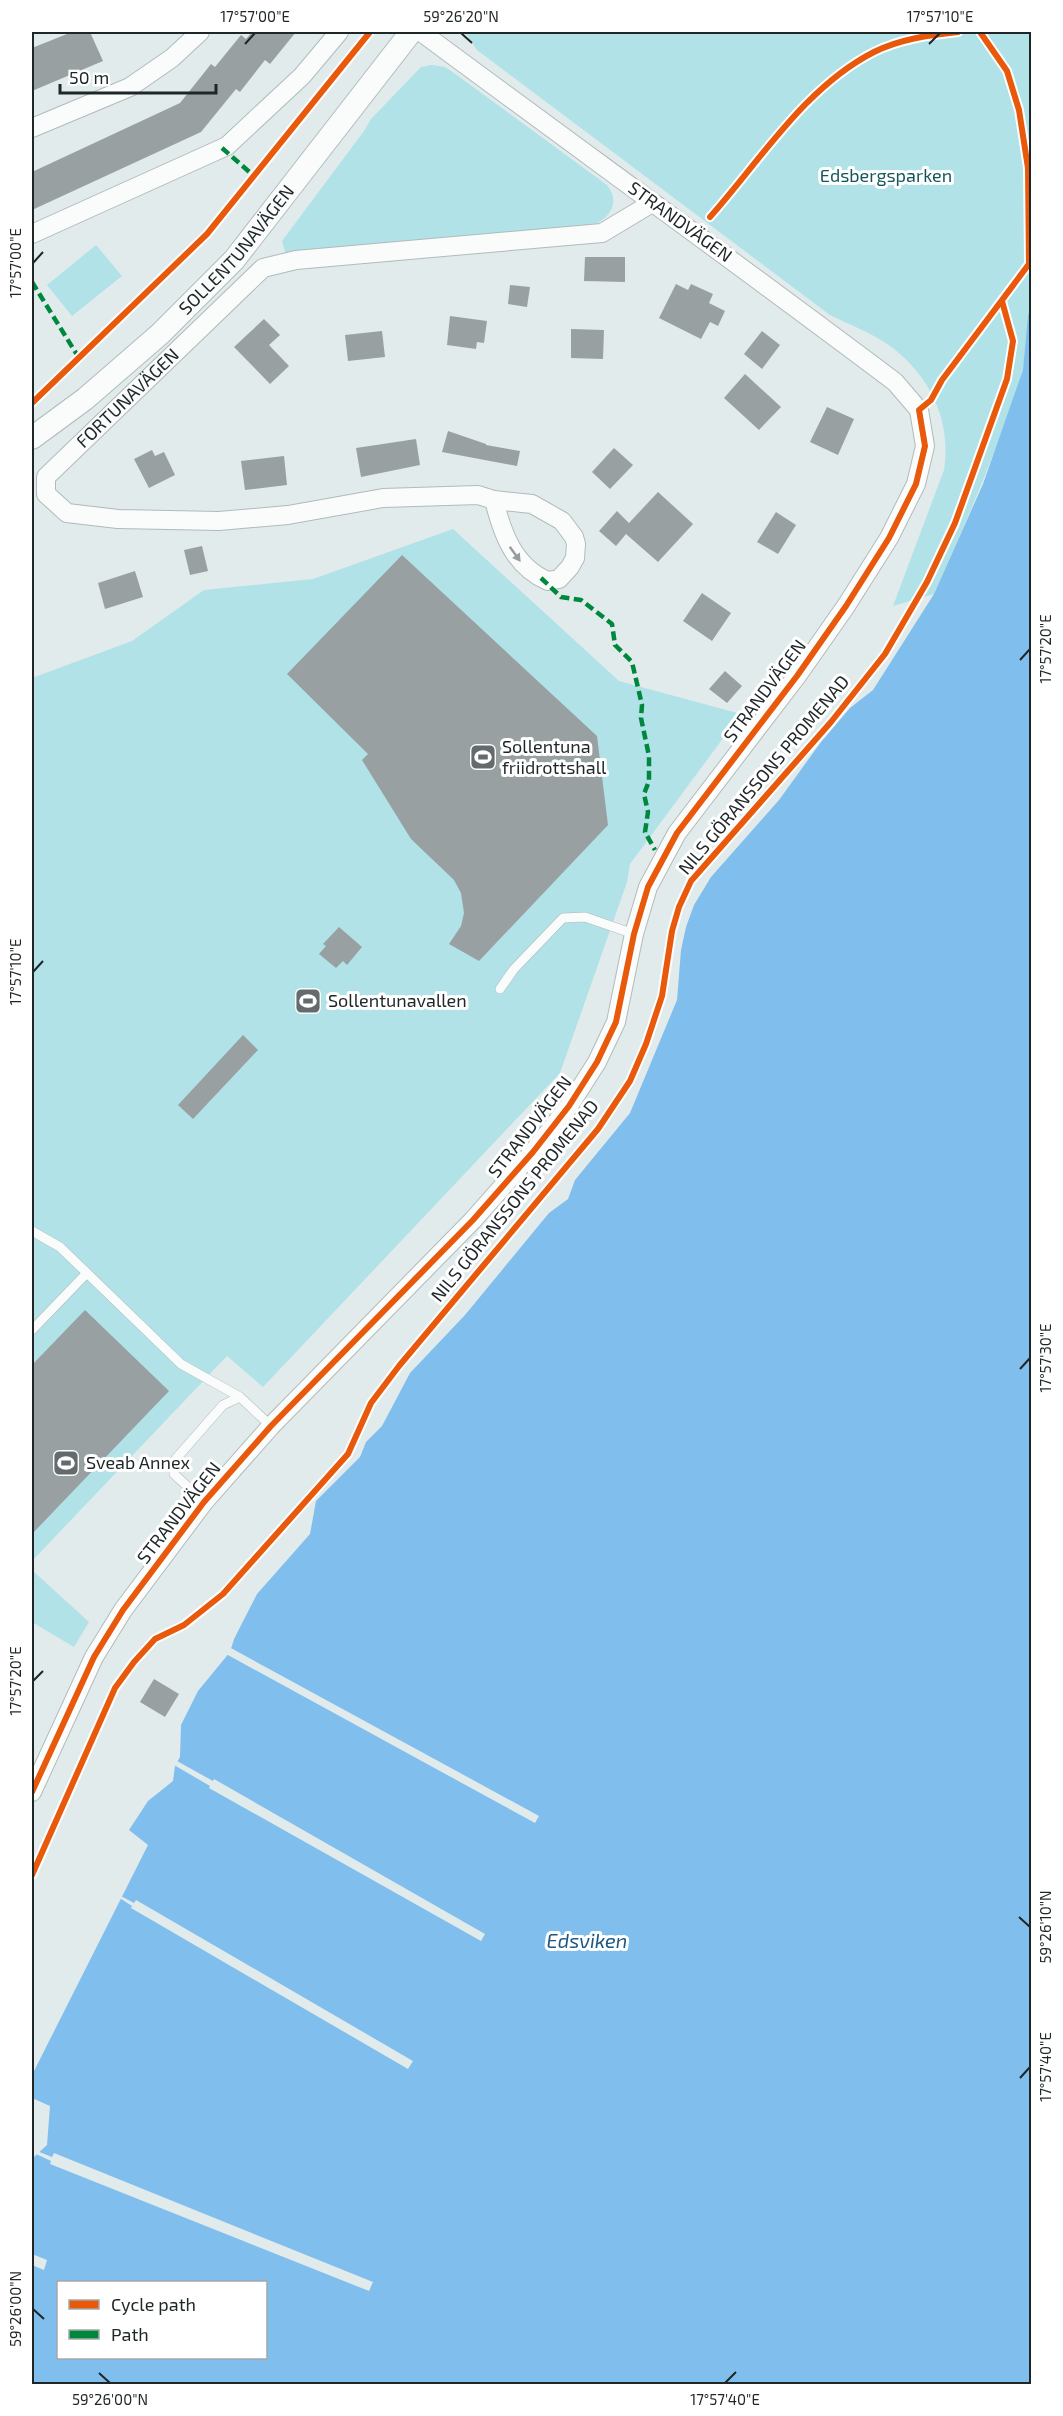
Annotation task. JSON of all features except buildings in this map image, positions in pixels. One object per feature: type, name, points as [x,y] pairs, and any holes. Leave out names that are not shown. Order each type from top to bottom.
[{"type":"street","points":[[32,128],[130,87],[172,58],[200,32]]},
{"type":"street","points":[[32,234],[226,146],[302,76],[339,32]]},
{"type":"street","name":"SOLLENTUNAVÄGEN","points":[[32,438],[85,399],[160,334],[234,260],[411,32]]},
{"type":"street","name":"STRANDVÄGEN","points":[[32,1792],[94,1657],[123,1610],[204,1502],[271,1426],[473,1220],[533,1152],[569,1106],[597,1062],[616,1022],[634,934],[648,887],[677,833],[797,676],[890,538],[916,484],[925,446],[919,410],[895,382],[697,232],[652,203],[421,32]]},
{"type":"street","name":"FORTUNAVÄGEN","points":[[494,500],[505,536],[523,564],[548,581],[560,579],[575,558],[574,537],[562,521],[532,504],[494,500],[478,495],[383,498],[288,514],[219,521],[118,519],[67,513],[46,494],[46,477],[263,268],[296,260],[602,233],[652,203]]},
{"type":"lane","points":[[500,989],[514,969],[563,918],[585,917],[634,934]]},
{"type":"lane","points":[[32,1231],[60,1247],[181,1364],[240,1397],[271,1426]]},
{"type":"lane","points":[[32,1330],[87,1273]]},
{"type":"lane","points":[[204,1502],[174,1474],[173,1462],[223,1405],[240,1397]]},
{"type":"green space","name":"Edsbergsparken","points":[[465,32],[1031,32],[1032,305],[1024,365],[992,457],[934,594],[893,606],[944,470],[946,451],[941,416],[926,383],[915,369],[887,344],[830,315],[477,50]]},
{"type":"green space","points":[[432,65],[445,67],[454,73],[607,185],[611,192],[613,205],[607,216],[589,227],[286,255],[282,241],[371,119],[421,67]]},
{"type":"green space","points":[[96,245],[122,276],[72,316],[47,285]]},
{"type":"green space","name":"Sollentunavallen","points":[[453,529],[619,681],[741,714],[630,864],[627,882],[560,1073],[263,1387],[227,1356],[32,1561],[32,678],[132,641],[204,590],[313,579]]},
{"type":"green space","points":[[32,1570],[89,1622],[74,1647],[32,1622]]},
{"type":"water","name":"Edsviken","points":[[1031,305],[1031,2384],[32,2384],[32,2168],[34,2157],[47,2145],[50,2106],[32,2098],[32,2075],[148,1845],[129,1830],[148,1801],[173,1781],[175,1766],[180,1757],[181,1725],[198,1691],[230,1652],[234,1639],[257,1594],[310,1534],[316,1501],[360,1457],[366,1442],[382,1426],[410,1373],[465,1315],[549,1213],[568,1199],[575,1180],[630,1113],[677,1000],[681,950],[694,905],[711,877],[779,800],[821,742],[850,708],[873,690],[934,594],[983,484],[1023,370]]},
{"type":"pier","points":[[229,1647],[539,1816],[535,1823],[226,1654]]},
{"type":"pier","points":[[177,1761],[213,1781],[214,1779],[485,1934],[481,1941],[209,1788],[210,1786],[174,1765]]},
{"type":"pier","points":[[119,1895],[134,1903],[136,1900],[413,2061],[408,2069],[131,1908],[132,1906],[118,1897]]},
{"type":"pier","points":[[37,2151],[52,2157],[54,2153],[373,2282],[369,2291],[50,2164],[51,2161],[36,2154]]},
{"type":"pier","points":[[32,2254],[47,2260],[44,2270],[32,2265]]},
{"type":"marked path","points":[[222,148],[254,176]]},
{"type":"marked path","points":[[32,282],[79,358]]},
{"type":"marked path","points":[[541,578],[561,597],[581,600],[612,624],[615,645],[632,662],[642,705],[641,718],[649,756],[649,781],[644,794],[648,812],[645,832],[655,850]]},
{"type":"cycle path","points":[[32,403],[207,234],[370,32]]},
{"type":"cycle path","points":[[710,217],[805,105],[849,67],[874,52],[894,44],[926,36],[958,32]]},
{"type":"cycle path","points":[[980,32],[1007,71],[1019,110],[1028,168],[1029,263]]},
{"type":"cycle path","name":"NILS GÖRANSSONS PROMENAD","points":[[32,1792],[94,1657],[123,1610],[204,1502],[271,1426],[473,1220],[533,1152],[569,1106],[597,1062],[616,1022],[634,934],[648,887],[677,833],[797,676],[846,606],[889,538],[916,484],[925,446],[919,410],[931,400],[942,380],[1032,260]]},
{"type":"cycle path","name":"NILS GÖRANSSONS PROMENAD","points":[[32,1875],[115,1688],[134,1662],[155,1639],[184,1625],[223,1594],[348,1454],[371,1403],[399,1366],[598,1129],[630,1081],[646,1044],[662,996],[672,931],[679,907],[691,881],[831,722],[885,654],[927,582],[955,523],[1007,379],[1013,341],[1002,301]]},
{"type":"place","name":"Sollentuna friidrottshall","points":[[483,757]]},
{"type":"place","name":"Sollentunavallen","points":[[308,1001]]},
{"type":"place","name":"Sveab Annex","points":[[66,1463]]}]
